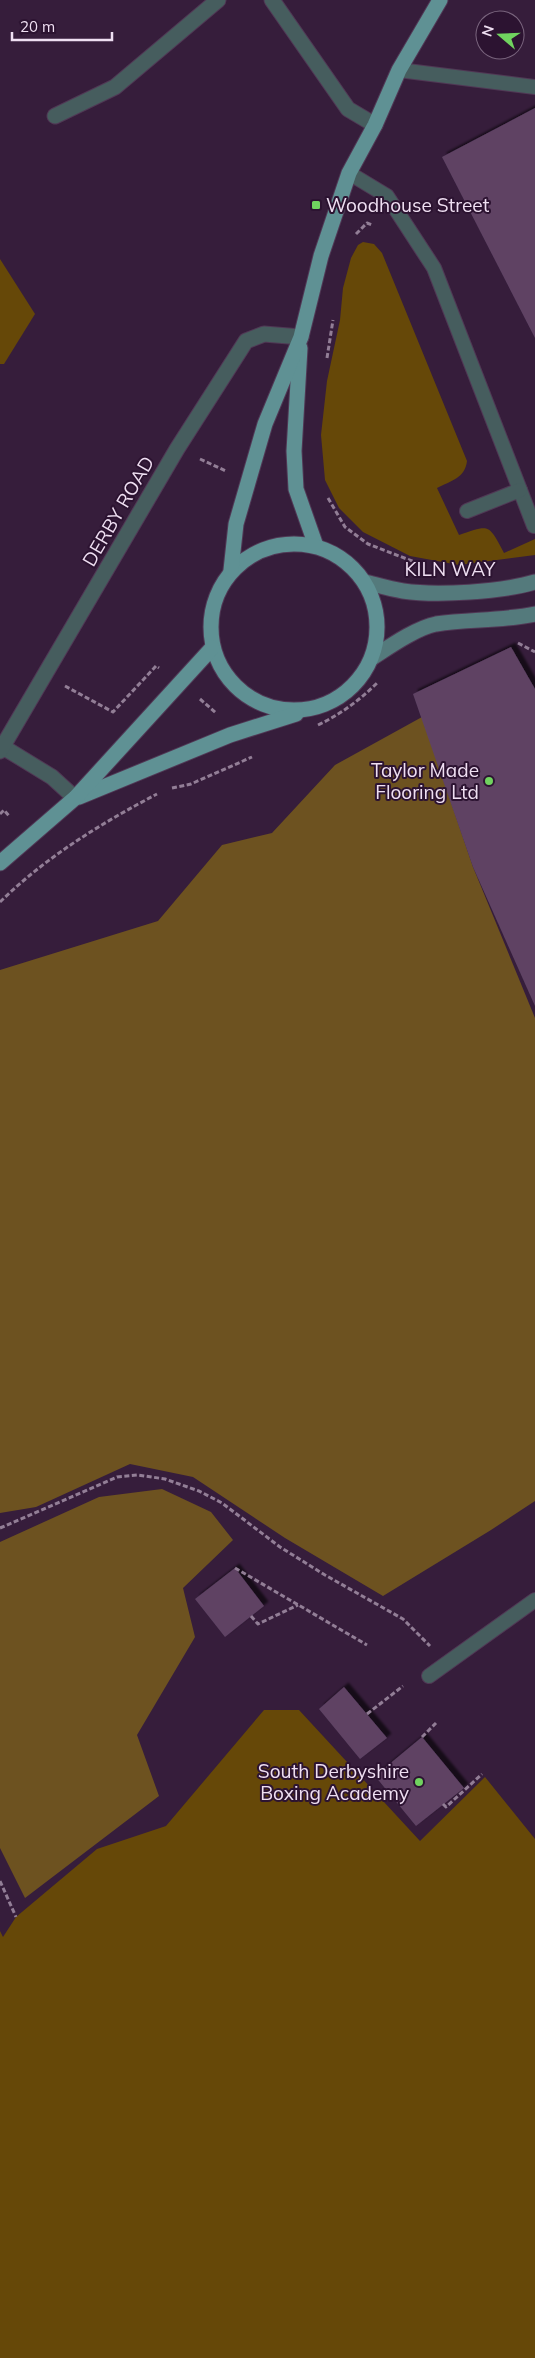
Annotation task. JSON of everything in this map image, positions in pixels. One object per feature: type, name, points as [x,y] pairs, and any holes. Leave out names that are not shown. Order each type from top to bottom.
[{"type":"main road","points":[[231,570],[236,524],[265,424],[301,337],[321,256],[349,173],[375,125],[398,70],[440,0]]},
{"type":"main road","points":[[301,337],[294,451],[296,489],[316,546]]},
{"type":"main road","points":[[76,798],[230,735],[311,709],[337,699],[358,682],[372,658],[378,632],[375,606],[365,582],[344,559],[316,546],[285,543],[256,551],[231,570],[216,593],[210,620],[212,648],[226,677],[249,698],[279,710],[311,709]]},
{"type":"main road","points":[[0,863],[76,798],[179,682],[212,648]]},
{"type":"street","points":[[55,116],[115,87],[218,0]]},
{"type":"street","points":[[272,0],[348,109],[375,125]]},
{"type":"street","name":"DERBY ROAD","points":[[1,749],[177,449],[246,341],[264,334],[301,337]]},
{"type":"street","name":"KILN WAY","points":[[365,582],[404,591],[451,592],[520,587],[535,582]]},
{"type":"street","points":[[372,658],[399,641],[434,625],[535,614]]},
{"type":"street","points":[[520,617],[535,621]]},
{"type":"street","points":[[1,749],[52,776],[76,798]]},
{"type":"lane","points":[[398,70],[535,87]]},
{"type":"lane","points":[[349,173],[387,196],[434,268],[534,526]]},
{"type":"lane","points":[[467,510],[520,490]]},
{"type":"lane","points":[[429,1676],[535,1600]]},
{"type":"path","points":[[354,236],[367,223],[372,225]]},
{"type":"path","points":[[325,366],[334,313]]},
{"type":"path","points":[[196,458],[228,471]]},
{"type":"path","points":[[326,496],[345,527],[368,544],[426,566]]},
{"type":"path","points":[[511,642],[520,643],[535,652]]},
{"type":"path","points":[[64,686],[113,712],[156,666],[179,682],[222,718],[240,762]]},
{"type":"path","points":[[316,726],[333,718],[365,695],[383,678]]},
{"type":"path","points":[[169,788],[191,784],[257,754]]},
{"type":"path","points":[[0,902],[50,858],[126,810],[161,793]]},
{"type":"path","points":[[0,814],[4,810],[10,817]]},
{"type":"path","points":[[0,1528],[117,1477],[138,1475],[165,1479],[199,1490],[222,1503],[280,1547],[403,1619],[447,1663]]},
{"type":"path","points":[[234,1568],[367,1645]]},
{"type":"path","points":[[251,1616],[258,1624],[299,1605]]},
{"type":"path","points":[[367,1714],[403,1686]]},
{"type":"path","points":[[422,1737],[436,1723]]},
{"type":"path","points":[[443,1804],[446,1807],[482,1774]]},
{"type":"path","points":[[0,1881],[16,1917]]},
{"type":"shaded area","points":[[363,242],[374,244],[382,253],[467,461],[466,467],[460,475],[437,488],[459,535],[477,529],[487,529],[495,536],[504,553],[535,539],[535,555],[459,565],[410,556],[363,532],[339,508],[325,480],[321,435],[327,381],[340,320],[343,288],[351,258],[358,245]]},
{"type":"shaded area","points":[[0,259],[35,314],[4,364],[0,364]]},
{"type":"shaded area","points":[[422,717],[473,867],[535,1018],[535,1501],[383,1596],[285,1538],[193,1477],[130,1464],[36,1507],[0,1513],[0,970],[158,921],[222,845],[272,833],[335,765]]},
{"type":"shaded area","points":[[162,1489],[211,1512],[233,1540],[183,1588],[195,1637],[137,1735],[159,1796],[25,1898],[0,1848],[0,1542],[99,1497]]},
{"type":"shaded area","points":[[264,1710],[299,1710],[420,1841],[485,1777],[535,1839],[535,2358],[0,2358],[0,1931],[3,1937],[16,1917],[97,1849],[166,1826]]},
{"type":"building","points":[[535,108],[535,338],[442,157]]},
{"type":"building","name":"Taylor Made Flooring Ltd","points":[[511,647],[535,689],[535,1006],[473,867],[413,694]]},
{"type":"building","points":[[235,1568],[264,1606],[225,1637],[195,1599]]},
{"type":"building","name":"South Derbyshire Boxing Academy","points":[[344,1687],[387,1738],[360,1759],[319,1709]]},
{"type":"building","name":"South Derbyshire Boxing Academy","points":[[422,1737],[464,1788],[416,1826],[375,1776]]},
{"type":"place","name":"Woodhouse Street","points":[[316,205]]},
{"type":"place","name":"Taylor Made Flooring Ltd","points":[[489,781]]},
{"type":"place","name":"South Derbyshire Boxing Academy","points":[[419,1782]]}]
